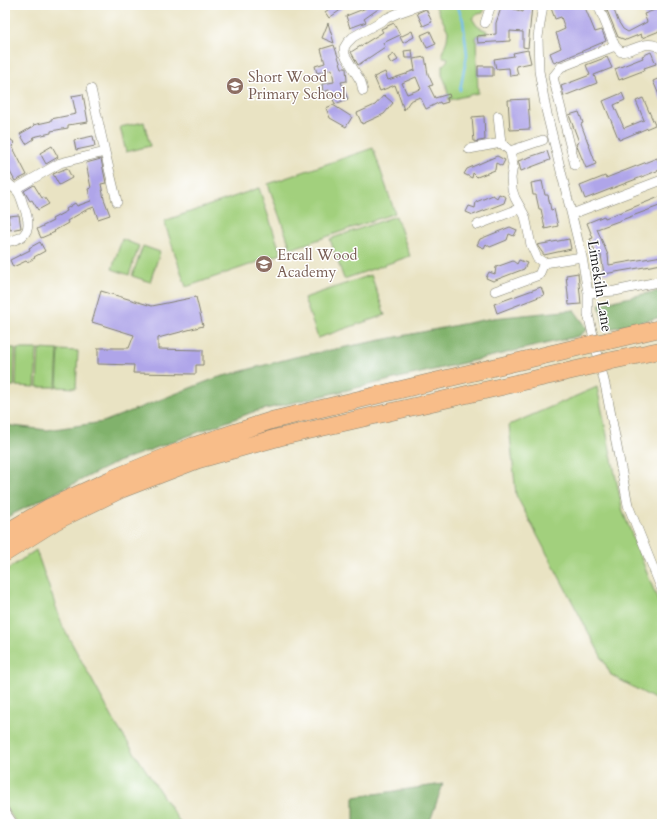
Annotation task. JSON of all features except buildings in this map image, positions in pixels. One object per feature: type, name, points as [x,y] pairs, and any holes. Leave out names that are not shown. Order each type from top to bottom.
[{"type":"highway","points":[[5,533],[48,508],[114,478],[193,446],[273,420],[662,328]]},
{"type":"highway","points":[[5,553],[56,521],[122,489],[197,460],[280,437],[662,350]]},
{"type":"street","points":[[363,91],[361,82],[345,55],[344,48],[347,43],[353,37],[387,18],[421,5]]},
{"type":"street","points":[[485,23],[491,5]]},
{"type":"street","name":"Limekiln Lane","points":[[543,5],[538,37],[539,71],[546,110],[582,257],[588,293],[588,314],[606,389],[628,505],[662,590]]},
{"type":"street","points":[[598,5],[615,46],[621,52],[628,51],[648,43],[660,44]]},
{"type":"street","points":[[575,165],[553,77],[561,67],[615,46]]},
{"type":"street","points":[[91,89],[117,202]]},
{"type":"street","points":[[498,116],[501,144],[510,151],[513,165],[511,178],[512,189],[515,198],[526,216],[531,245],[537,258],[544,263],[582,257]]},
{"type":"street","points":[[510,151],[543,140]]},
{"type":"street","points":[[469,149],[501,144]]},
{"type":"street","points":[[15,189],[60,163],[105,152]]},
{"type":"street","points":[[5,179],[19,195],[29,222],[25,233],[21,237],[5,242]]},
{"type":"street","points":[[572,214],[662,180]]},
{"type":"street","points":[[477,225],[521,208]]},
{"type":"street","points":[[495,291],[539,275],[544,263]]},
{"type":"street","points":[[588,293],[615,291],[662,282]]},
{"type":"street","points":[[5,812],[13,824]]},
{"type":"green space","points":[[435,5],[486,5],[483,13],[472,18],[477,26],[487,31],[487,33],[476,36],[478,93],[449,100],[446,84],[442,75],[442,66],[448,58],[443,57],[442,53],[447,40],[448,31]]},
{"type":"green space","points":[[144,122],[150,146],[126,152],[120,127]]},
{"type":"green space","points":[[373,148],[395,213],[291,249],[268,184]]},
{"type":"green space","points":[[259,188],[281,254],[186,287],[164,221]]},
{"type":"green space","points":[[396,216],[410,256],[344,279],[330,239]]},
{"type":"green space","points":[[122,239],[139,246],[129,275],[112,269]]},
{"type":"green space","points":[[143,246],[160,252],[150,282],[132,276]]},
{"type":"green space","points":[[371,275],[385,315],[318,338],[304,298]]},
{"type":"green space","points":[[662,290],[662,317],[605,330],[599,304]]},
{"type":"green space","points":[[574,310],[588,329],[579,336],[253,412],[115,463],[5,518],[5,425],[47,430],[103,422],[216,378],[295,357],[493,318]]},
{"type":"green space","points":[[5,348],[15,348],[14,386],[5,386]]},
{"type":"green space","points":[[17,349],[37,349],[35,387],[16,386]]},
{"type":"green space","points":[[39,349],[58,350],[56,387],[37,387]]},
{"type":"green space","points":[[59,350],[78,351],[76,388],[57,387]]},
{"type":"green space","points":[[597,387],[623,512],[662,611],[662,703],[611,675],[516,495],[509,425]]},
{"type":"green space","points":[[36,550],[63,627],[117,726],[181,824],[17,824],[5,806],[5,571]]},
{"type":"green space","points":[[443,784],[429,824],[354,824],[354,797]]},
{"type":"waterway","points":[[457,5],[463,20],[467,55],[460,90]]},
{"type":"place","name":"Short Wood Primary School","points":[[235,86]]},
{"type":"place","name":"Ercall Wood Academy","points":[[264,264]]}]
